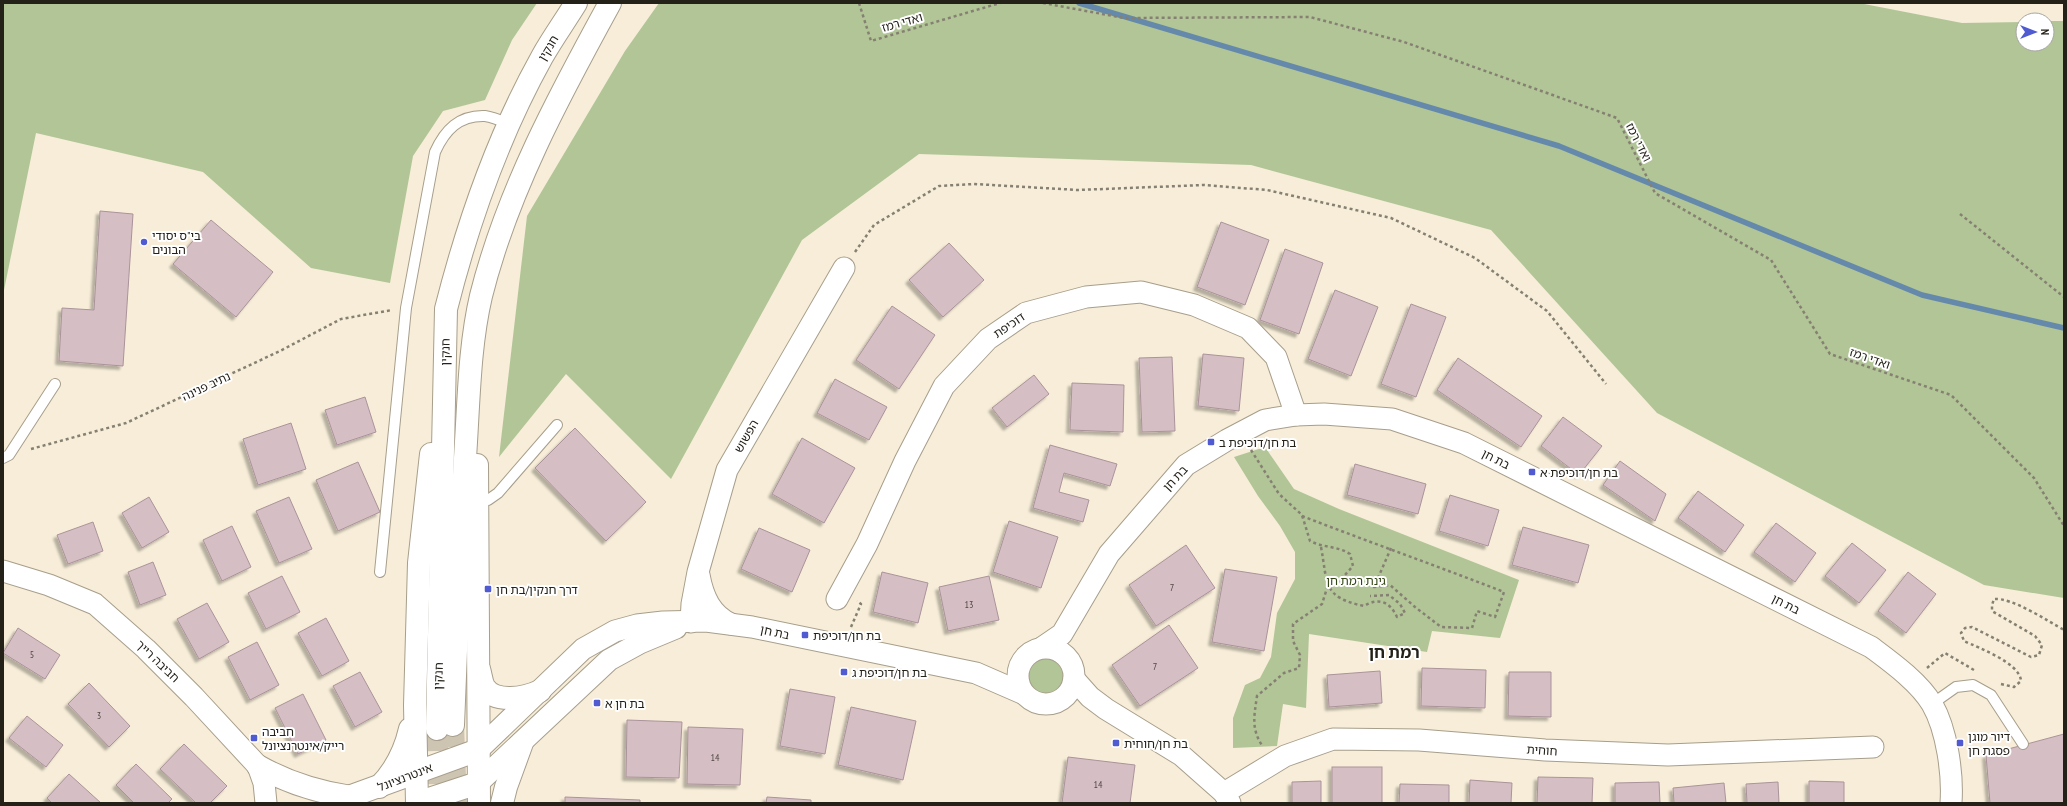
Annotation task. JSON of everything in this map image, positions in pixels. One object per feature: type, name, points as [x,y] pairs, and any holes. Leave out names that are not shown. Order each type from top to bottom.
[{"type":"main road","name":"חנקין","points":[[576,3],[542,57],[509,124],[478,200],[463,246],[446,309],[445,727],[472,352],[481,297],[502,226],[539,139],[573,70],[610,3]]},
{"type":"main road","points":[[446,309],[419,563],[415,705],[415,773],[417,803],[479,793],[479,500],[472,352]]},
{"type":"main road","points":[[478,662],[485,687],[494,694],[507,697],[527,697],[540,691]]},
{"type":"main road","points":[[379,787],[391,774],[401,754],[408,737],[415,705]]},
{"type":"main road","points":[[502,803],[522,743]]},
{"type":"main road","name":"אינטרנציונל","points":[[342,800],[478,750]]},
{"type":"main road","points":[[258,766],[279,778],[342,800]]},
{"type":"street","name":"הפשוש","points":[[691,622],[692,604],[698,572],[727,470],[844,268]]},
{"type":"street","name":"דוכיפת","points":[[839,595],[867,544],[905,461],[944,386],[988,339],[1026,313],[1086,298],[1141,292],[1194,305],[1248,328],[1276,357],[1296,415]]},
{"type":"street","name":"בת חן","points":[[1043,647],[1056,639],[1067,627],[1109,554],[1180,471],[1186,466],[1265,420],[1296,415],[1324,414],[1392,419],[1464,443],[1871,647],[1904,671],[1932,704],[1946,742],[1952,789],[1951,803]]},
{"type":"street","name":"חביבה רייך","points":[[3,571],[49,585],[95,604],[169,671],[258,766],[264,783],[266,803]]},
{"type":"street","points":[[698,572],[707,602],[721,619],[731,624]]},
{"type":"street","name":"בת חן","points":[[478,750],[583,649],[615,631],[637,625],[663,622],[731,624],[976,673],[1022,693]]},
{"type":"street","name":"בת חן","points":[[479,793],[522,743],[609,660],[640,643],[691,622]]},
{"type":"street","points":[[1067,627],[1066,640],[1072,669],[1072,688],[1066,696],[1058,702],[1048,705],[1038,704],[1029,700],[1022,693],[1018,683],[1017,674],[1020,664],[1025,656],[1034,650],[1043,647],[1053,648],[1062,652],[1072,669],[1090,697],[1106,709],[1181,755],[1227,798]]},
{"type":"street","name":"בת חן","points":[[976,673],[998,670],[1020,664]]},
{"type":"street","points":[[1058,702],[1074,703],[1106,709]]},
{"type":"street","name":"חוחית","points":[[1227,798],[1285,756],[1333,739],[1419,740],[1545,750],[1668,755],[1873,747]]},
{"type":"lane","points":[[380,572],[406,308],[435,152],[442,136],[453,124],[464,119],[485,116],[509,124]]},
{"type":"lane","points":[[6,457],[55,384]]},
{"type":"lane","points":[[479,500],[488,500],[498,493],[556,425]]},
{"type":"lane","points":[[1932,704],[1956,687],[1973,685],[1991,695],[2023,744]]},
{"type":"path","name":"ואדי רמז","points":[[859,3],[871,41],[1000,3]]},
{"type":"path","name":"ואדי רמז","points":[[1043,3],[1124,18],[1310,17],[1404,42],[1617,118],[1655,193],[1771,260],[1830,354],[1951,394],[2034,478],[2064,526]]},
{"type":"path","points":[[844,268],[874,225],[939,186],[974,184],[1078,190],[1204,185],[1267,190],[1391,218],[1475,258],[1547,312],[1606,384]]},
{"type":"path","points":[[1960,214],[2064,297]]},
{"type":"path","name":"נתיב פנינה","points":[[6,457],[126,423],[280,352],[341,319],[406,308]]},
{"type":"path","points":[[1241,433],[1279,494],[1302,516],[1391,548],[1504,592],[1495,617],[1477,611],[1472,628],[1441,627],[1390,585],[1374,587]]},
{"type":"path","points":[[1274,763],[1256,737],[1254,721],[1258,696],[1284,674],[1299,668],[1300,655],[1293,641],[1293,624],[1322,604],[1328,585],[1344,576],[1353,566],[1350,554],[1341,548],[1321,547],[1310,541],[1302,516]]},
{"type":"path","points":[[1321,547],[1328,585],[1334,595],[1345,602],[1364,606],[1370,602],[1385,602],[1392,608],[1396,617],[1405,613],[1400,604],[1389,595],[1370,596],[1391,548]]},
{"type":"path","points":[[839,595],[861,604],[842,646]]},
{"type":"path","points":[[1999,683],[2014,687],[2021,681],[2020,675],[2013,666],[1964,641],[1961,633],[1965,628],[1972,627],[2031,657],[2039,655],[2042,645],[2035,636],[1992,611],[1994,599],[2000,598],[2035,613],[2064,630]]},
{"type":"path","points":[[1916,685],[1930,664],[1945,653],[1975,670]]},
{"type":"green space","points":[[3,3],[537,3],[512,40],[485,100],[443,111],[413,156],[390,283],[311,268],[203,172],[36,133],[3,295]]},
{"type":"green space","points":[[659,3],[1859,3],[1962,23],[2015,22],[2015,52],[2055,52],[2055,21],[2064,21],[2064,598],[1984,585],[1657,413],[1491,230],[1251,165],[919,154],[802,240],[671,479],[566,374],[499,457],[527,216],[625,51]]},
{"type":"green space","name":"גינת רמת חן","points":[[1265,447],[1294,489],[1339,509],[1519,580],[1500,638],[1432,631],[1427,652],[1309,634],[1306,708],[1283,704],[1277,746],[1233,748],[1233,718],[1245,685],[1260,678],[1271,657],[1277,613],[1295,579],[1295,552],[1280,526],[1258,496],[1234,457]]},
{"type":"green space","points":[[1047,658],[1057,661],[1063,667],[1066,677],[1063,687],[1057,693],[1047,696],[1037,693],[1031,687],[1028,677],[1031,667],[1037,661]]},
{"type":"building","points":[[100,211],[133,214],[123,366],[59,361],[62,308],[94,310]]},
{"type":"building","points":[[211,220],[273,272],[236,317],[173,264]]},
{"type":"building","points":[[1221,222],[1269,240],[1245,305],[1197,287]]},
{"type":"building","points":[[949,243],[984,280],[943,317],[909,280]]},
{"type":"building","points":[[1285,249],[1323,263],[1299,334],[1260,320]]},
{"type":"building","points":[[1335,290],[1378,307],[1351,376],[1308,359]]},
{"type":"building","points":[[1411,304],[1446,317],[1416,397],[1381,384]]},
{"type":"building","points":[[892,306],[935,335],[899,389],[856,360]]},
{"type":"building","points":[[1203,354],[1244,358],[1239,411],[1198,406]]},
{"type":"building","points":[[1172,357],[1175,431],[1142,432],[1139,358]]},
{"type":"building","points":[[1458,358],[1542,416],[1521,447],[1437,390]]},
{"type":"building","points":[[1034,375],[1049,394],[1007,427],[992,408]]},
{"type":"building","points":[[835,379],[887,407],[869,440],[817,413]]},
{"type":"building","points":[[1072,383],[1124,385],[1123,432],[1070,430]]},
{"type":"building","points":[[365,397],[376,432],[337,445],[325,410]]},
{"type":"building","points":[[1563,417],[1602,446],[1579,475],[1541,446]]},
{"type":"building","points":[[291,423],[306,469],[258,485],[243,439]]},
{"type":"building","points":[[575,428],[646,502],[606,541],[535,468]]},
{"type":"building","points":[[802,438],[855,468],[824,523],[772,494]]},
{"type":"building","points":[[1050,445],[1117,464],[1110,486],[1064,473],[1059,492],[1089,500],[1083,522],[1033,508]]},
{"type":"building","points":[[1620,461],[1666,494],[1655,521],[1603,485]]},
{"type":"building","points":[[358,462],[380,512],[338,531],[316,480]]},
{"type":"building","points":[[1355,464],[1426,484],[1418,514],[1347,495]]},
{"type":"building","points":[[1698,491],[1744,525],[1725,552],[1678,518]]},
{"type":"building","points":[[1450,495],[1499,510],[1488,546],[1439,531]]},
{"type":"building","points":[[149,497],[169,532],[142,548],[122,513]]},
{"type":"building","points":[[289,497],[312,549],[279,563],[256,511]]},
{"type":"building","points":[[1009,521],[1058,537],[1041,588],[993,572]]},
{"type":"building","points":[[93,522],[103,551],[68,564],[57,535]]},
{"type":"building","points":[[1776,523],[1816,553],[1795,582],[1754,552]]},
{"type":"building","points":[[232,526],[251,567],[222,581],[203,540]]},
{"type":"building","points":[[1523,527],[1589,545],[1578,583],[1512,565]]},
{"type":"building","points":[[759,528],[810,550],[792,592],[741,569]]},
{"type":"building","points":[[1852,543],[1886,570],[1859,603],[1825,576]]},
{"type":"building","points":[[1186,545],[1215,588],[1156,626],[1129,585]]},
{"type":"building","points":[[153,562],[166,595],[140,605],[128,572]]},
{"type":"building","points":[[1225,569],[1277,577],[1264,651],[1212,642]]},
{"type":"building","points":[[882,572],[928,583],[918,623],[873,612]]},
{"type":"building","points":[[1908,572],[1936,594],[1906,633],[1878,611]]},
{"type":"building","points":[[282,576],[300,612],[266,629],[248,593]]},
{"type":"building","points":[[989,576],[999,620],[948,631],[939,587]]},
{"type":"building","points":[[207,603],[229,642],[199,659],[177,619]]},
{"type":"building","points":[[326,618],[349,661],[322,676],[298,633]]},
{"type":"building","points":[[1169,625],[1198,668],[1140,706],[1112,665]]},
{"type":"building","points":[[18,628],[60,655],[45,679],[3,653]]},
{"type":"building","points":[[257,642],[279,685],[250,700],[228,657]]},
{"type":"building","points":[[1422,668],[1486,670],[1485,708],[1421,706]]},
{"type":"building","points":[[1380,671],[1382,703],[1329,707],[1327,675]]},
{"type":"building","points":[[360,672],[382,712],[355,727],[333,686]]},
{"type":"building","points":[[1509,672],[1551,672],[1551,717],[1508,716]]},
{"type":"building","points":[[89,683],[130,726],[109,747],[68,704]]},
{"type":"building","points":[[790,689],[835,697],[825,754],[780,746]]},
{"type":"building","points":[[303,694],[326,740],[298,754],[275,708]]},
{"type":"building","points":[[851,707],[916,721],[903,780],[838,765]]},
{"type":"building","points":[[27,716],[63,745],[46,767],[9,738]]},
{"type":"building","points":[[627,720],[682,722],[679,778],[626,777]]},
{"type":"building","points":[[688,727],[743,729],[740,785],[687,784]]},
{"type":"building","points":[[2064,734],[2064,803],[1990,803],[1986,755]]},
{"type":"building","points":[[184,744],[227,786],[210,803],[196,803],[160,769]]},
{"type":"building","points":[[1068,757],[1135,765],[1130,803],[1062,803]]},
{"type":"building","points":[[136,764],[172,799],[168,803],[134,803],[116,785]]},
{"type":"building","points":[[1332,767],[1382,767],[1382,803],[1332,803]]},
{"type":"building","points":[[69,774],[101,803],[52,803],[47,798]]},
{"type":"building","points":[[1538,777],[1593,778],[1592,803],[1537,803]]},
{"type":"building","points":[[1470,780],[1512,783],[1511,803],[1469,803]]},
{"type":"building","points":[[1321,781],[1321,803],[1292,803],[1292,782]]},
{"type":"building","points":[[1809,781],[1844,782],[1844,803],[1809,803]]},
{"type":"building","points":[[1659,782],[1660,803],[1615,803],[1615,783]]},
{"type":"building","points":[[1778,782],[1779,803],[1747,803],[1746,784]]},
{"type":"building","points":[[1724,783],[1726,803],[1674,803],[1673,788]]},
{"type":"building","points":[[1400,784],[1449,785],[1449,803],[1399,803]]},
{"type":"building","points":[[565,797],[640,800],[640,803],[565,803]]},
{"type":"building","points":[[767,797],[811,800],[811,803],[766,803]]},
{"type":"waterway","points":[[1079,3],[1559,146],[1922,295],[2064,328]]},
{"type":"tunnel","points":[[453,725],[456,803]]},
{"type":"tunnel","points":[[437,729],[438,803]]},
{"type":"place","name":"בי\"ס יסודי הבונים","points":[[144,242]]},
{"type":"place","name":"בת חן/דוכיפת ב","points":[[1211,442]]},
{"type":"place","name":"בת חן/דוכיפת א","points":[[1532,472]]},
{"type":"place","name":"דרך חנקין/בת חן","points":[[488,589]]},
{"type":"place","name":"בת חן/דוכיפת","points":[[805,635]]},
{"type":"place","name":"בת חן/דוכיפת ג","points":[[844,672]]},
{"type":"place","name":"בת חן א","points":[[597,703]]},
{"type":"place","name":"חביבה רייק/אינטרנציונל","points":[[254,738]]},
{"type":"place","name":"בת חן/חוחית","points":[[1116,743]]},
{"type":"place","name":"דיור מוגן פסגת חן","points":[[1960,743]]},
{"type":"district","name":"רמת חן","points":[[1394,652]]}]
